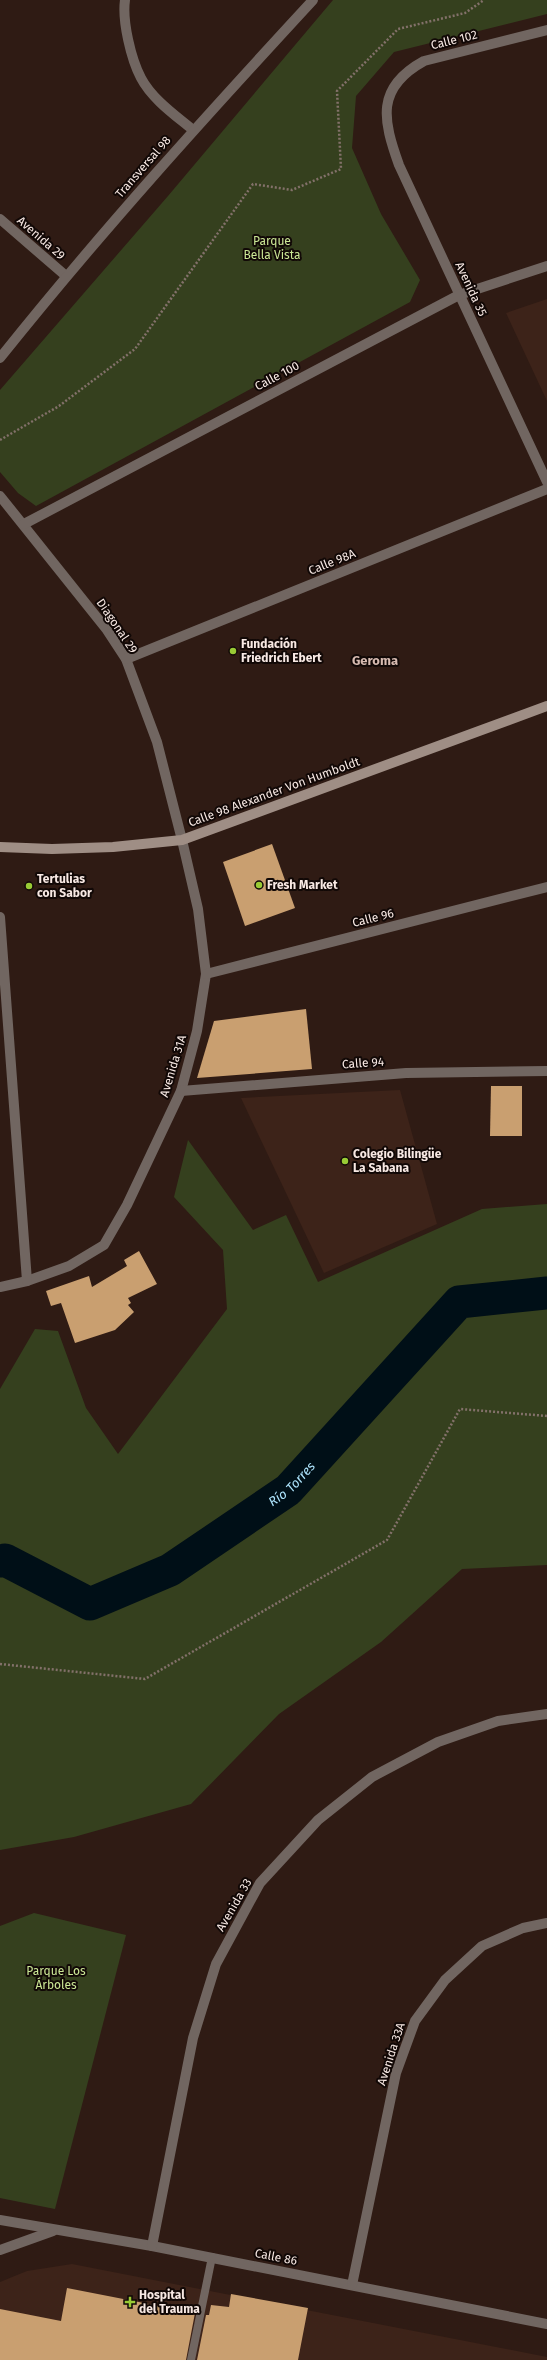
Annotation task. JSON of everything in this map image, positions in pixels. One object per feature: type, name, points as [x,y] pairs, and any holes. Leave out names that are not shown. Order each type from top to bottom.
[{"type":"street","points":[[125,0],[127,35],[141,78],[167,109],[193,130]]},
{"type":"street","name":"Transversal 98","points":[[0,358],[66,276],[193,130],[313,0]]},
{"type":"street","name":"Calle 102","points":[[388,104],[400,78],[424,61],[547,30]]},
{"type":"street","name":"Avenida 35","points":[[388,104],[386,121],[399,165],[547,482]]},
{"type":"street","name":"Avenida 29","points":[[0,219],[66,276]]},
{"type":"street","name":"Calle 100","points":[[24,524],[459,295],[547,266]]},
{"type":"street","name":"Calle 98A","points":[[126,659],[547,489]]},
{"type":"street","name":"Diagonal 29","points":[[0,496],[24,524],[107,630],[126,659],[157,742],[182,840]]},
{"type":"street","name":"Calle 98 Alexander Von Humboldt","points":[[0,847],[52,849],[112,848],[182,840],[547,706]]},
{"type":"street","name":"Avenida 31A","points":[[0,1287],[27,1281],[70,1266],[104,1245],[127,1205],[181,1090],[197,1031],[206,974],[198,908],[182,840]]},
{"type":"street","name":"Calle 96","points":[[206,974],[547,886]]},
{"type":"street","points":[[0,917],[27,1281]]},
{"type":"street","name":"Calle 94","points":[[181,1090],[406,1073],[547,1071]]},
{"type":"street","name":"Avenida 33","points":[[152,2246],[193,2038],[216,1964],[260,1883],[318,1820],[372,1777],[438,1742],[498,1721],[547,1714]]},
{"type":"street","name":"Avenida 33A","points":[[352,2285],[396,2073],[415,2021],[445,1980],[482,1946],[523,1928],[547,1923]]},
{"type":"street","name":"Calle 86","points":[[0,2220],[212,2257],[547,2324]]},
{"type":"street","points":[[0,2250],[55,2230]]},
{"type":"lane","points":[[191,2360],[212,2257]]},
{"type":"path","points":[[0,440],[59,406],[135,349],[253,184],[292,190],[341,169],[337,91],[398,29],[465,13],[484,0]]},
{"type":"path","points":[[0,1664],[145,1679],[387,1540],[460,1409],[547,1416]]},
{"type":"shaded area","points":[[547,299],[547,401],[506,313]]},
{"type":"shaded area","name":"Colegio Bilingüe La Sabana","points":[[400,1090],[437,1224],[324,1273],[241,1098]]},
{"type":"shaded area","name":"Hospital del Trauma","points":[[72,2264],[547,2357],[547,2360],[0,2360],[0,2282],[27,2271]]},
{"type":"green space","name":"Parque Bella Vista","points":[[333,0],[547,0],[547,14],[394,52],[356,96],[352,148],[381,214],[420,280],[410,302],[36,506],[18,493],[0,472],[0,390],[168,196]]},
{"type":"green space","points":[[188,1140],[253,1230],[286,1215],[318,1282],[482,1209],[547,1204],[547,1565],[462,1569],[381,1642],[279,1714],[191,1804],[74,1837],[0,1850],[0,1389],[35,1329],[58,1331],[86,1408],[118,1454],[227,1309],[223,1250],[174,1197]]},
{"type":"green space","name":"Parque Los Árboles","points":[[34,1913],[126,1935],[55,2209],[0,2198],[0,1926]]},
{"type":"building","name":"Fresh Market","points":[[272,844],[295,908],[245,926],[223,862]]},
{"type":"building","points":[[306,1009],[312,1069],[197,1078],[214,1021]]},
{"type":"building","points":[[491,1086],[522,1086],[522,1136],[490,1136]]},
{"type":"building","points":[[139,1251],[157,1284],[128,1298],[131,1303],[128,1305],[134,1312],[115,1330],[75,1343],[61,1303],[51,1306],[46,1291],[89,1276],[92,1287],[127,1266],[124,1260]]},
{"type":"building","points":[[67,2288],[195,2313],[186,2360],[0,2360],[0,2309],[61,2321]]},
{"type":"building","points":[[231,2294],[308,2308],[298,2360],[197,2360],[206,2315],[209,2315],[211,2305],[229,2307]]},
{"type":"waterway","name":"Río Torres","points":[[0,1561],[5,1560],[90,1604],[170,1570],[288,1490],[459,1302],[547,1293]]},
{"type":"place","name":"Fundación Friedrich Ebert","points":[[233,651]]},
{"type":"place","name":"Fresh Market","points":[[259,885]]},
{"type":"place","name":"Tertulias con Sabor","points":[[29,886]]},
{"type":"place","name":"Colegio Bilingüe La Sabana","points":[[345,1161]]},
{"type":"place","name":"Hospital del Trauma","points":[[130,2302]]},
{"type":"district","name":"Geroma","points":[[375,660]]}]
